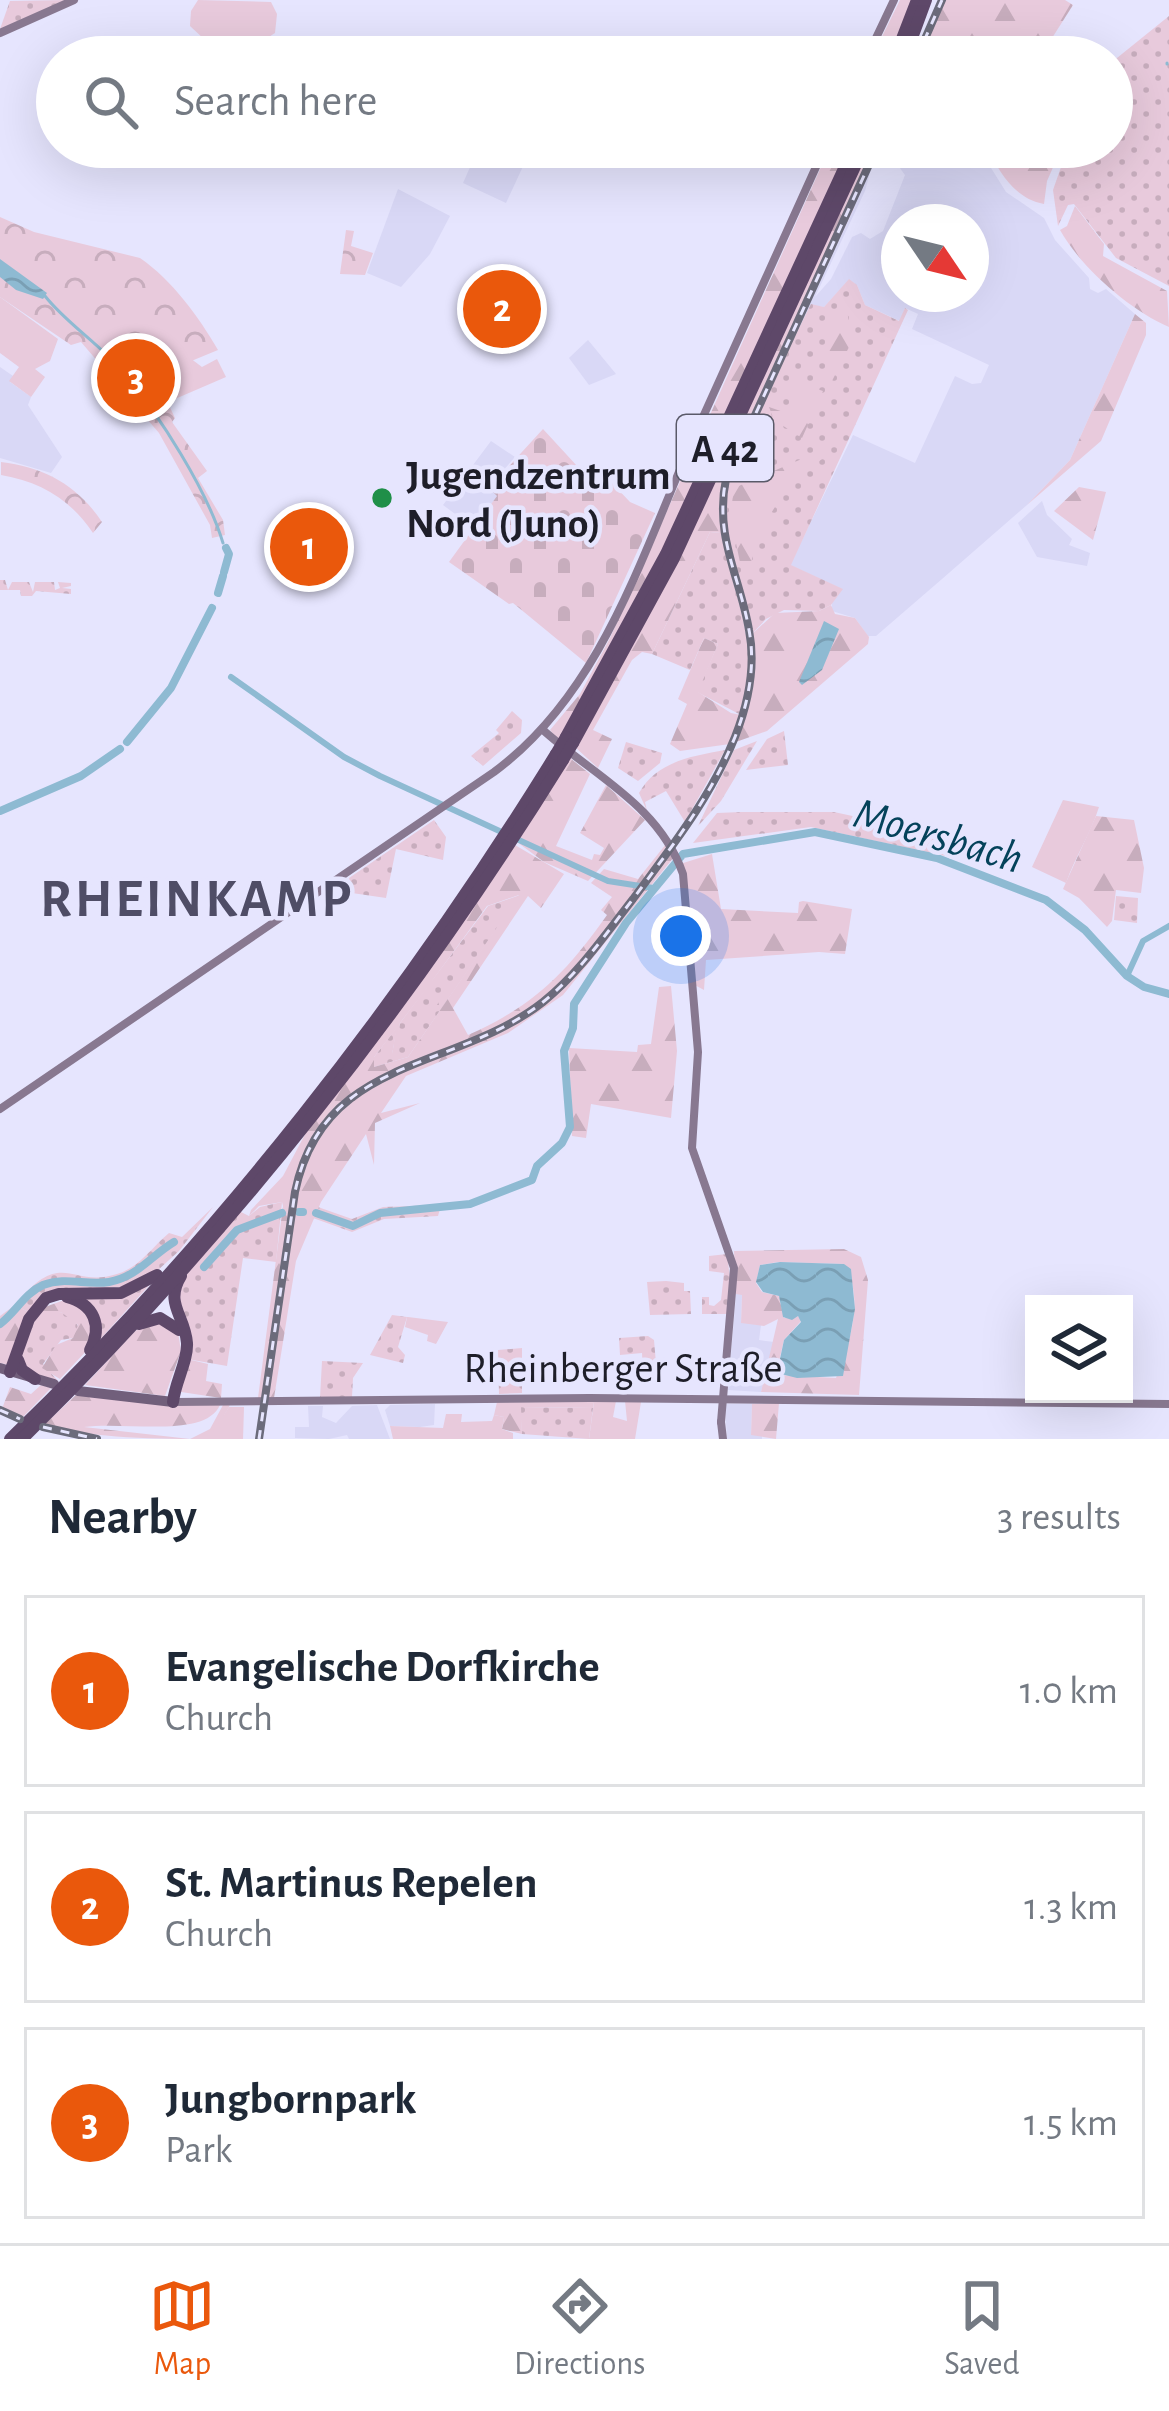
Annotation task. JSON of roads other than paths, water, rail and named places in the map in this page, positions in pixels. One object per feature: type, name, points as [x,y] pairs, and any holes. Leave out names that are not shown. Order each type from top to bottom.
[{"type":"highway","points":[[905,36],[922,0]]},
{"type":"highway","points":[[911,36],[922,0]]},
{"type":"highway","name":"A 42","points":[[22,1439],[190,1259],[362,1050],[515,828],[559,757],[666,554],[844,168]]},
{"type":"highway","name":"A 42","points":[[564,740],[674,558],[854,168]]},
{"type":"highway","name":"A 42","points":[[10,1439],[193,1243],[355,1044],[503,845]]},
{"type":"highway","points":[[11,1368],[29,1318],[41,1302],[59,1294],[109,1296],[134,1289],[193,1243]]},
{"type":"highway","points":[[170,1401],[187,1345],[173,1294],[190,1259]]},
{"type":"highway","points":[[11,1368],[38,1310],[56,1298],[75,1299],[93,1315],[97,1332],[73,1376]]},
{"type":"highway","points":[[123,1335],[157,1317],[180,1331],[183,1350],[170,1401]]},
{"type":"highway","points":[[11,1368],[21,1368],[35,1379]]},
{"type":"highway","points":[[175,1385],[190,1402]]},
{"type":"main road","points":[[0,33],[74,0]]},
{"type":"main road","points":[[877,36],[895,0]]},
{"type":"main road","points":[[0,1109],[438,810],[543,730],[580,682],[607,633],[816,168]]},
{"type":"main road","points":[[543,730],[564,740],[628,794],[678,859],[685,883],[698,1052],[692,1148],[734,1268],[717,1411],[721,1422]]},
{"type":"main road","points":[[531,742],[564,740]]},
{"type":"main road","points":[[35,1379],[54,1384]]},
{"type":"main road","name":"Rheinberger Straße","points":[[78,1391],[190,1402],[720,1399],[1169,1404]]},
{"type":"main road","points":[[720,1399],[723,1439]]},
{"type":"main road","points":[[701,1400],[717,1411]]},
{"type":"water","points":[[0,259],[47,293],[43,299],[16,290],[0,277]]},
{"type":"water","points":[[824,621],[839,629],[822,670],[802,685],[799,682]]},
{"type":"water","points":[[844,1264],[851,1269],[855,1309],[843,1376],[797,1378],[777,1373],[784,1340],[801,1322],[798,1316],[783,1317],[779,1296],[763,1292],[756,1282],[760,1265]]},
{"type":"waterway","name":"Moersbach","points":[[45,296],[138,390],[194,477],[223,543]]},
{"type":"waterway","name":"Moersbach","points":[[224,572],[226,548]]},
{"type":"waterway","name":"Moersbach","points":[[218,593],[223,576]]},
{"type":"waterway","name":"Moersbach","points":[[127,742],[171,688],[212,608]]},
{"type":"waterway","points":[[231,677],[344,757],[380,776],[608,881],[653,888]]},
{"type":"waterway","name":"Moersbach","points":[[0,811],[81,776],[120,749]]},
{"type":"waterway","name":"Moersbach","points":[[316,1213],[353,1226],[380,1213],[470,1204],[532,1180],[537,1166],[562,1143],[570,1127],[564,1051],[573,1028],[574,1004],[626,923],[683,854],[815,832],[937,858],[1046,900],[1085,930],[1127,976],[1169,994]]},
{"type":"waterway","points":[[1127,976],[1143,941],[1169,926]]},
{"type":"waterway","name":"Moersbach","points":[[204,1267],[237,1230],[282,1213]]},
{"type":"waterway","name":"Moersbach","points":[[0,1324],[43,1285],[119,1279],[174,1242]]},
{"type":"railway","points":[[926,36],[942,0]]},
{"type":"railway","points":[[259,1439],[295,1192],[310,1147],[333,1114],[362,1090],[508,1025],[556,991],[662,860],[725,760],[744,711],[752,657],[723,519],[726,479],[867,168]]},
{"type":"railway","points":[[0,1410],[20,1419]]},
{"type":"railway","points":[[43,1427],[97,1439]]},
{"type":"place","name":"St. Martinus Repelen","points":[[502,309]]},
{"type":"place","name":"Jungbornpark","points":[[136,378]]},
{"type":"place","name":"Jugendzentrum Nord (Juno)","points":[[382,498]]},
{"type":"place","name":"Evangelische Dorfkirche","points":[[309,547]]},
{"type":"district","name":"RHEINKAMP","points":[[197,897]]}]
